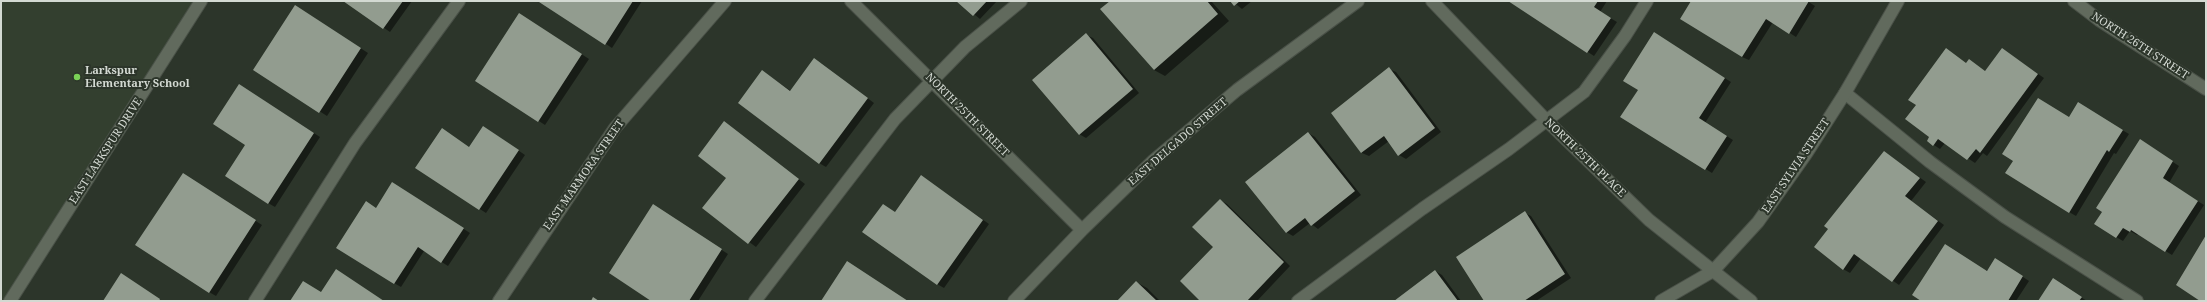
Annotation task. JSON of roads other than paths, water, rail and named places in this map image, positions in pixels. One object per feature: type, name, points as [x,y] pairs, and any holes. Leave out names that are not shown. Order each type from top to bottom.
[{"type":"street","name":"EAST LARKSPUR DRIVE","points":[[10,301],[201,1]]},
{"type":"street","points":[[255,301],[355,143],[459,1]]},
{"type":"street","name":"EAST MARMORA STREET","points":[[499,301],[615,128],[725,1]]},
{"type":"street","name":"NORTH 25TH STREET","points":[[851,1],[1082,230]]},
{"type":"street","points":[[755,301],[895,118],[965,46],[1021,1]]},
{"type":"street","name":"EAST DELGADO STREET","points":[[1014,301],[1082,230],[1154,160],[1238,90],[1358,1]]},
{"type":"street","name":"NORTH 25TH PLACE","points":[[1432,1],[1547,121],[1649,220],[1751,301]]},
{"type":"street","points":[[1298,301],[1422,209],[1509,150],[1584,92],[1625,36],[1647,1]]},
{"type":"street","name":"EAST SYLVIA STREET","points":[[1661,301],[1713,271],[1758,222],[1806,154],[1845,93],[1898,1]]},
{"type":"street","name":"NORTH 26TH STREET","points":[[2074,1],[2099,20],[2206,89]]},
{"type":"street","points":[[1845,93],[1930,162],[2005,217],[2137,301]]},
{"type":"place","name":"Larkspur Elementary School","points":[[77,77]]}]
